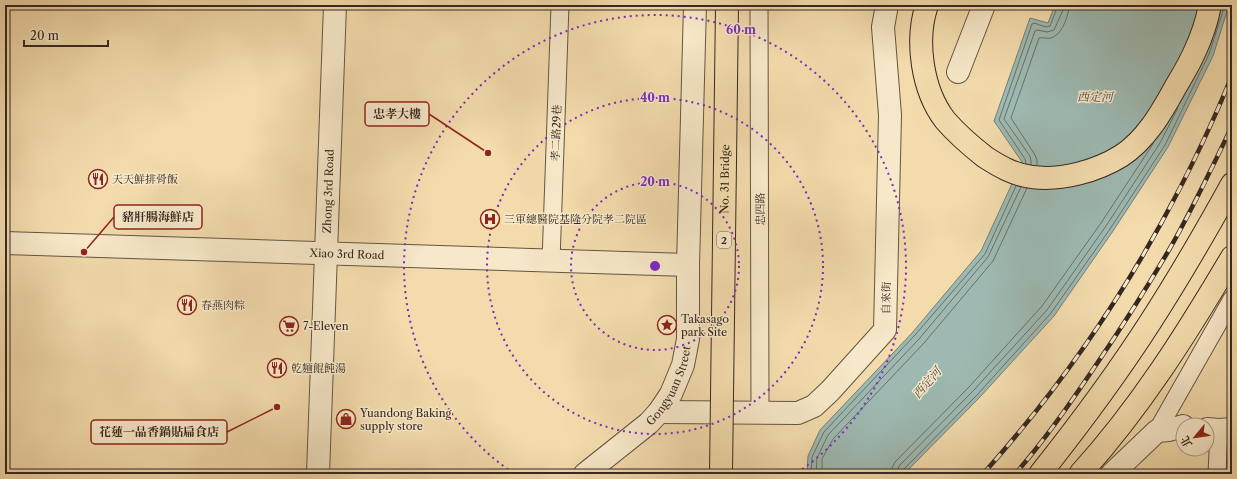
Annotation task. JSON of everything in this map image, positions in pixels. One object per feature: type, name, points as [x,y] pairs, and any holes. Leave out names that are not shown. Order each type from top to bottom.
[{"type":"main road","name":"No. 31 Bridge","points":[[721,474],[728,5]]},
{"type":"main road","points":[[927,5],[923,15],[922,59],[926,80],[934,101],[945,119],[961,137],[977,151],[1011,172],[1032,177],[1056,177],[1069,176],[1106,164],[1122,155],[1137,143],[1148,131],[1166,104],[1195,52],[1206,22],[1210,5]]},
{"type":"main road","points":[[1040,474],[1066,441],[1151,322],[1194,253],[1232,184]]},
{"type":"main road","points":[[1080,474],[1098,455],[1127,418],[1168,360],[1232,257]]},
{"type":"street","name":"Zhong 3rd Road","points":[[318,474],[335,5]]},
{"type":"street","points":[[688,265],[695,5]]},
{"type":"street","name":"自來街","points":[[659,412],[798,413],[814,406],[830,391],[885,330],[890,115],[883,27],[887,5]]},
{"type":"street","points":[[958,72],[984,5]]},
{"type":"street","name":"Xiao 3rd Road","points":[[5,243],[688,265]]},
{"type":"street","name":"Gongyuan Street","points":[[585,474],[649,424],[671,394],[680,372],[688,339],[688,265]]},
{"type":"street","points":[[1112,474],[1157,431],[1175,428]]},
{"type":"lane","name":"孝二路29巷","points":[[551,261],[560,5]]},
{"type":"lane","name":"忠四路","points":[[759,5],[760,413]]},
{"type":"lane","points":[[1157,431],[1232,299]]},
{"type":"lane","points":[[1217,474],[1219,430]]},
{"type":"water","name":"西定河","points":[[1055,5],[1229,5],[1213,56],[1168,147],[1113,231],[1054,316],[980,397],[904,474],[807,474],[808,456],[820,430],[912,333],[981,251],[1022,162],[994,121],[1030,18],[1048,23]]},
{"type":"railway","points":[[983,474],[1012,441],[1066,372],[1115,301],[1160,226],[1180,188],[1208,132],[1232,75]]},
{"type":"railway","points":[[1015,474],[1037,448],[1067,407],[1143,294],[1186,220],[1232,126]]},
{"type":"place","name":"忠孝大樓","points":[[488,153]]},
{"type":"place","name":"天天鮮排骨飯","points":[[98,179]]},
{"type":"place","name":"三軍總醫院基隆分院孝二院區","points":[[490,219]]},
{"type":"place","name":"豬肝腸海鮮店","points":[[84,252]]},
{"type":"place","name":"春燕肉粽","points":[[187,305]]},
{"type":"place","name":"Takasago park Site","points":[[667,325]]},
{"type":"place","name":"7-Eleven","points":[[289,326]]},
{"type":"place","name":"乾麵餛飩湯","points":[[277,368]]},
{"type":"place","name":"花蓮一品香鍋貼扁食店","points":[[277,407]]},
{"type":"place","name":"Yuandong Baking supply store","points":[[346,419]]}]
